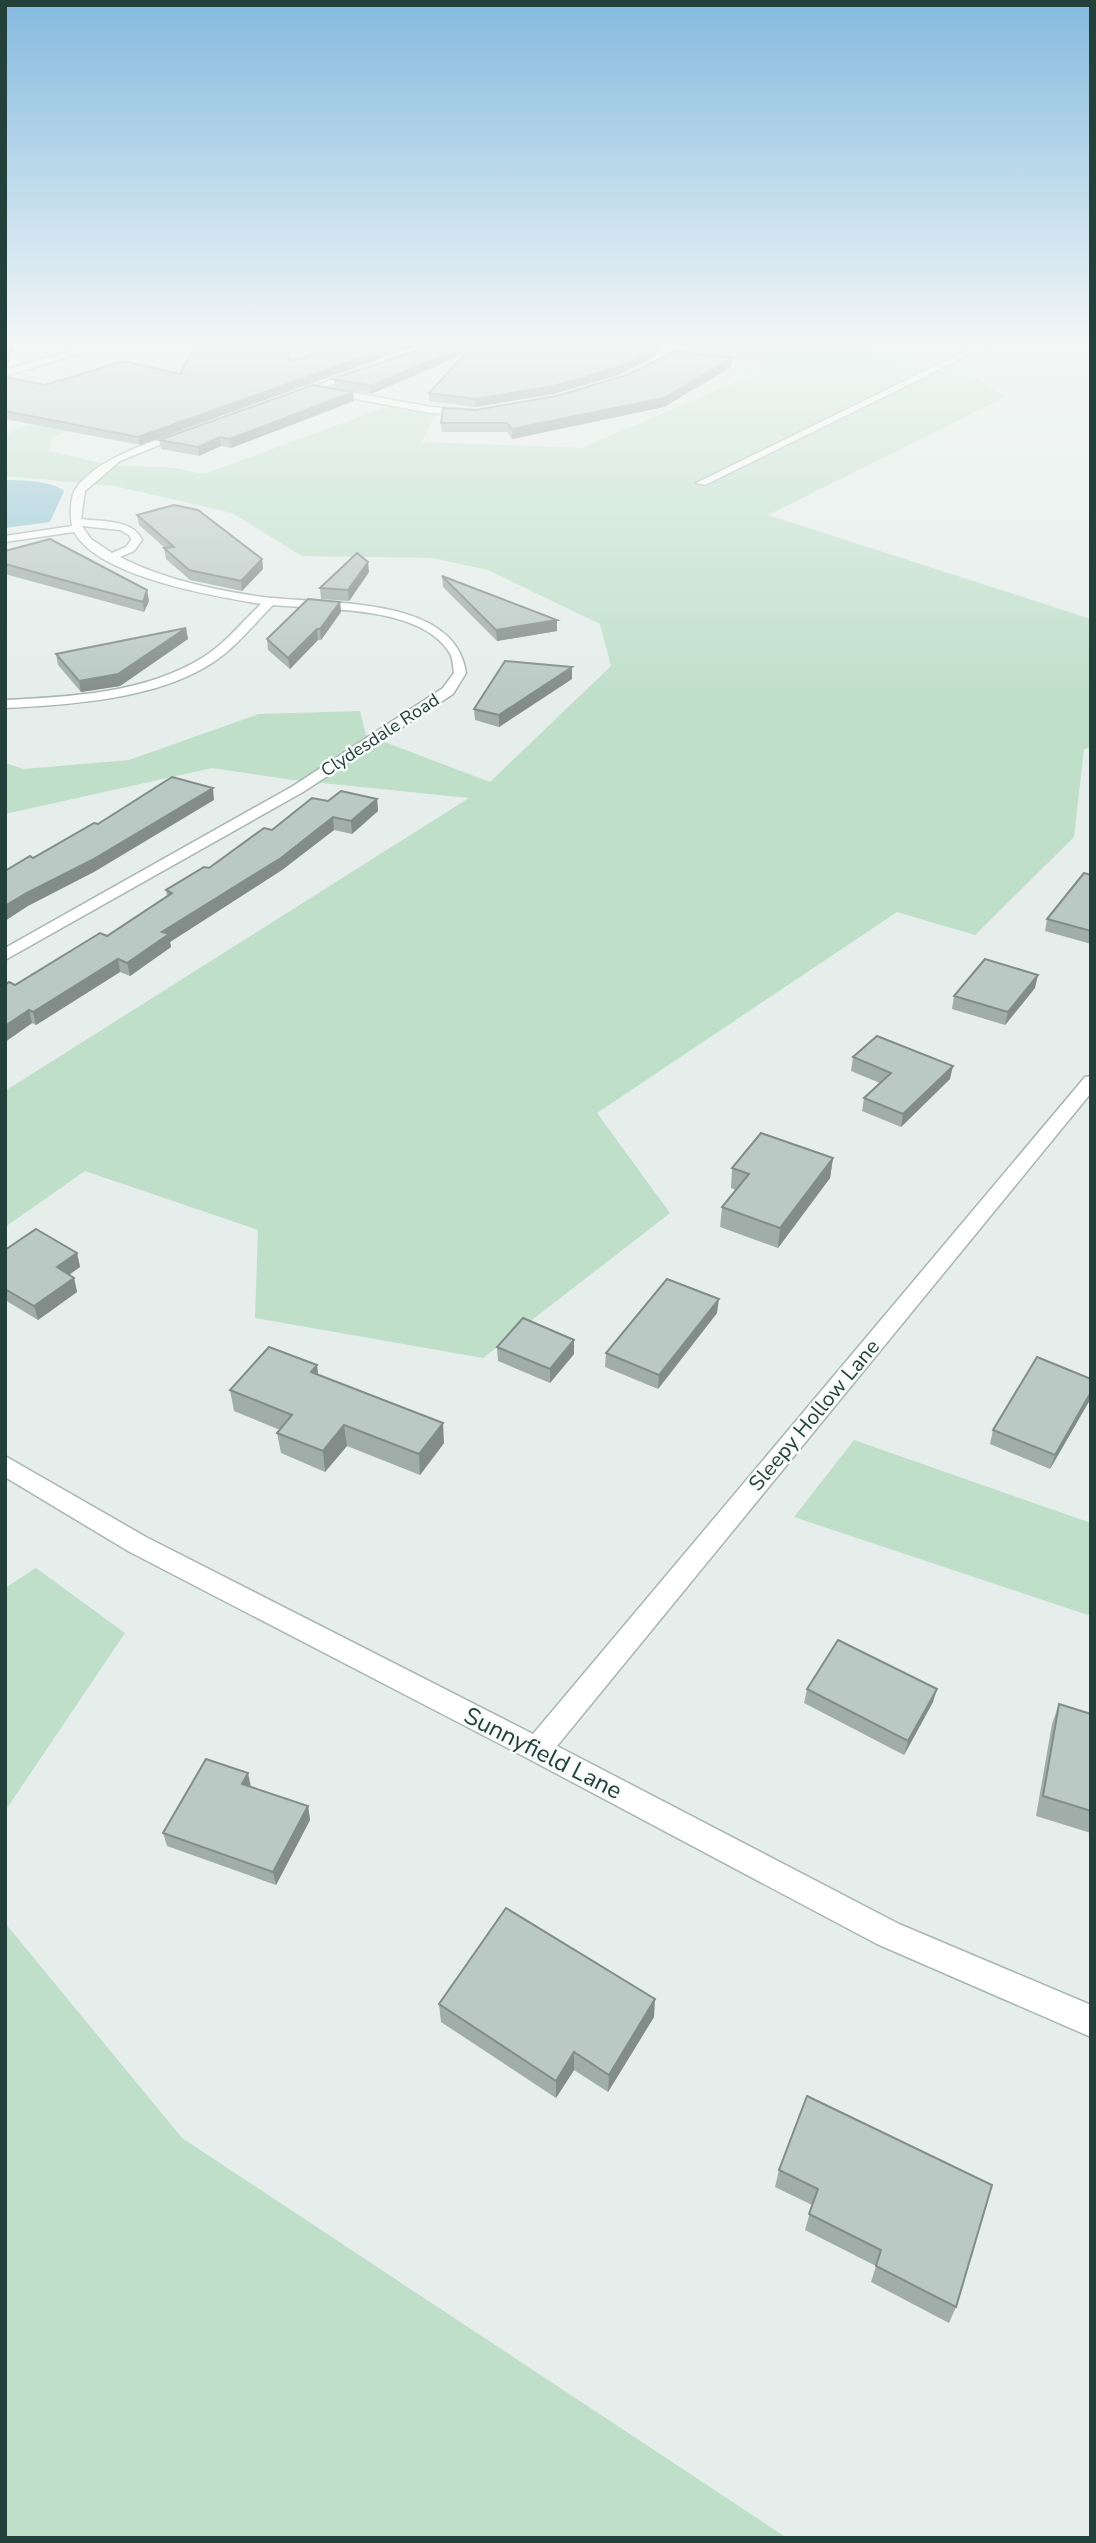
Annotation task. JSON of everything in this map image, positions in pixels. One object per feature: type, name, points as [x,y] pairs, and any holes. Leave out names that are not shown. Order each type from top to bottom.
[{"type":"street","points":[[77,525],[80,490],[114,462]]},
{"type":"street","points":[[701,483],[745,462]]},
{"type":"street","points":[[5,538],[77,525],[122,527],[134,533],[138,540],[130,549],[111,557]]},
{"type":"street","name":"Clydesdale Road","points":[[5,955],[298,789],[448,691],[460,673],[457,653],[441,634],[411,619],[344,606],[270,601],[179,585],[140,573],[111,557],[83,540],[77,525]]},
{"type":"street","points":[[5,704],[47,703],[102,695],[160,681],[208,660],[270,601]]},
{"type":"street","name":"Sleepy Hollow Lane","points":[[537,1749],[1089,1086]]},
{"type":"street","name":"Sunnyfield Lane","points":[[5,1465],[137,1544],[537,1749],[888,1934],[1091,2021]]},
{"type":"green space","points":[[5,462],[95,462],[109,465],[176,468],[204,474],[238,462],[875,462],[768,515],[1091,619],[1091,747],[1084,749],[1074,837],[975,935],[897,912],[597,1113],[670,1213],[483,1358],[255,1318],[258,1230],[85,1171],[5,1227],[5,1091],[469,798],[293,780],[212,768],[5,814],[5,763],[24,769],[129,760],[259,714],[360,711],[366,735],[490,782],[611,666],[600,624],[488,570],[432,558],[302,556],[232,513],[115,486],[5,476]]},
{"type":"green space","points":[[854,1440],[1091,1523],[1091,1616],[794,1517]]},
{"type":"green space","points":[[36,1568],[125,1633],[5,1811],[5,1588]]},
{"type":"green space","points":[[5,1923],[182,2138],[787,2538],[5,2538]]},
{"type":"water","points":[[5,480],[45,483],[64,491],[50,522],[5,528]]},
{"type":"building","points":[[174,505],[198,510],[262,559],[241,581],[189,570],[164,548],[174,547],[137,515]]},
{"type":"building","points":[[50,539],[147,590],[143,602],[5,564],[5,551]]},
{"type":"building","points":[[357,553],[368,562],[348,590],[320,588]]},
{"type":"building","points":[[442,576],[557,620],[496,630]]},
{"type":"building","points":[[308,599],[340,602],[320,629],[288,658],[267,639]]},
{"type":"building","points":[[186,628],[118,674],[79,681],[56,654]]},
{"type":"building","points":[[505,661],[572,667],[499,715],[474,709]]},
{"type":"building","points":[[172,777],[213,788],[92,860],[5,906],[5,871],[94,823],[98,824]]},
{"type":"building","points":[[341,791],[377,799],[351,821],[333,817],[281,858],[162,932],[169,934],[127,963],[118,959],[33,1012],[29,1010],[5,1026],[5,985],[9,982],[15,985],[100,933],[107,936],[172,893],[166,890],[204,867],[209,868],[264,828],[272,830],[312,798],[328,801]]},
{"type":"building","points":[[1084,873],[1091,875],[1091,931],[1047,919]]},
{"type":"building","points":[[985,959],[1038,975],[1008,1012],[954,996]]},
{"type":"building","points":[[877,1036],[953,1066],[903,1114],[864,1098],[891,1073],[853,1057]]},
{"type":"building","points":[[761,1133],[833,1158],[780,1228],[722,1207],[749,1174],[732,1168]]},
{"type":"building","points":[[36,1229],[77,1253],[57,1267],[74,1278],[34,1306],[5,1289],[5,1250]]},
{"type":"building","points":[[667,1279],[719,1299],[659,1375],[606,1353]]},
{"type":"building","points":[[523,1318],[574,1340],[550,1369],[497,1347]]},
{"type":"building","points":[[269,1347],[317,1365],[311,1372],[443,1423],[419,1454],[344,1425],[323,1451],[277,1433],[292,1415],[230,1390]]},
{"type":"building","points":[[1037,1357],[1091,1379],[1091,1392],[1055,1455],[993,1430]]},
{"type":"building","points":[[838,1640],[937,1689],[908,1741],[807,1689]]},
{"type":"building","points":[[1059,1704],[1091,1714],[1091,1811],[1043,1796]]},
{"type":"building","points":[[206,1759],[248,1773],[242,1784],[308,1806],[273,1872],[163,1833]]},
{"type":"building","points":[[506,1908],[655,1999],[609,2075],[574,2052],[556,2081],[439,2004]]},
{"type":"building","points":[[807,2096],[992,2185],[956,2307],[876,2266],[881,2250],[809,2214],[818,2189],[779,2170]]}]
